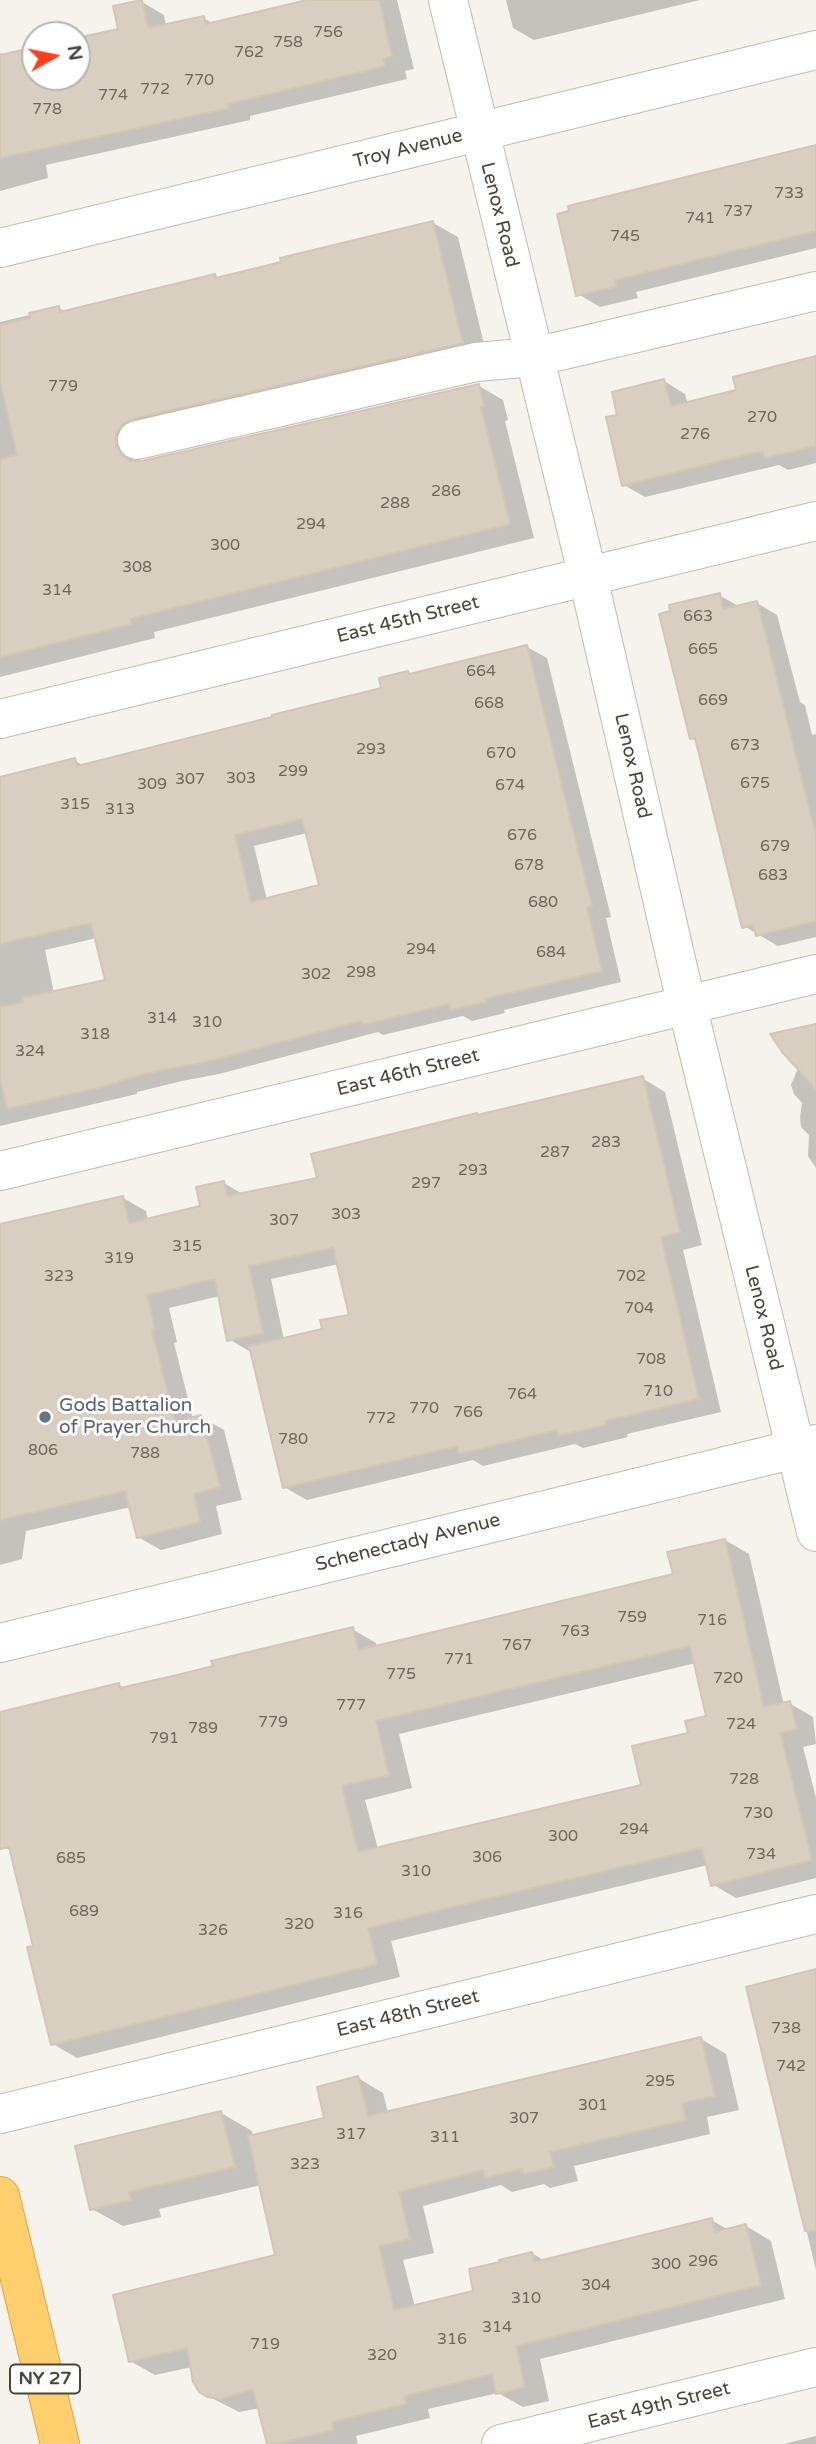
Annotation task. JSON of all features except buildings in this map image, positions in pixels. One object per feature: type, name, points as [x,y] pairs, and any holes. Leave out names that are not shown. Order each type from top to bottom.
[{"type":"highway","name":"NY 27","points":[[0,2196],[60,2444]]},
{"type":"street","name":"Lenox Road","points":[[448,0],[588,577],[687,1005],[805,1446],[816,1532]]},
{"type":"street","name":"Troy Avenue","points":[[0,248],[816,50]]},
{"type":"street","points":[[137,440],[476,362],[534,356],[816,291]]},
{"type":"street","name":"East 45th Street","points":[[0,719],[816,521]]},
{"type":"street","name":"East 46th Street","points":[[0,1171],[816,974]]},
{"type":"street","name":"Schenectady Avenue","points":[[0,1643],[805,1446]]},
{"type":"street","name":"East 48th Street","points":[[0,2114],[816,1914]]},
{"type":"street","name":"East 49th Street","points":[[501,2444],[816,2367]]},
{"type":"place","name":"Gods Battalion of Prayer Church","points":[[45,1417]]}]
